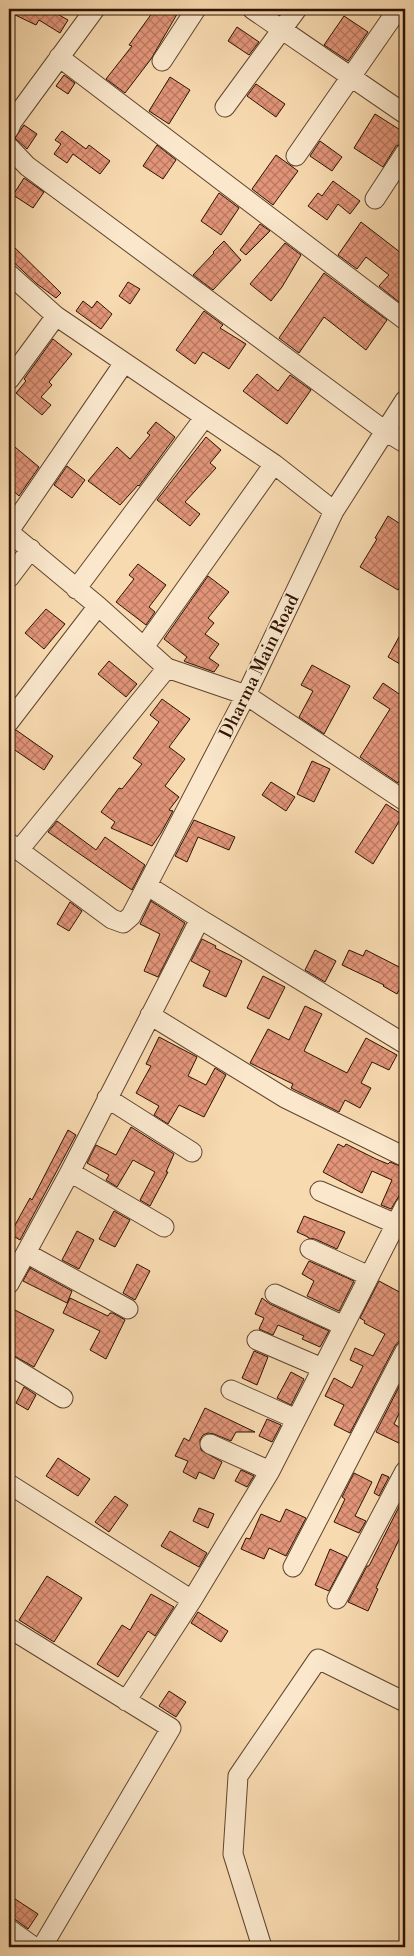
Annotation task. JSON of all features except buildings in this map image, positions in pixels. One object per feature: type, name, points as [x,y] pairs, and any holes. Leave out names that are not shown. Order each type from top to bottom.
[{"type":"street","points":[[9,129],[12,122],[95,9]]},
{"type":"street","points":[[162,61],[196,9]]},
{"type":"street","points":[[252,9],[405,114]]},
{"type":"street","points":[[225,107],[297,9]]},
{"type":"street","points":[[296,156],[398,9]]},
{"type":"street","points":[[59,57],[405,320]]},
{"type":"street","points":[[9,148],[27,166],[385,431],[405,443]]},
{"type":"street","points":[[375,199],[405,153]]},
{"type":"street","points":[[9,274],[56,316],[274,464],[334,510]]},
{"type":"street","points":[[9,380],[56,316]]},
{"type":"street","points":[[124,363],[9,532],[98,606],[167,668],[246,695],[405,801]]},
{"type":"street","name":"Dharma Main Road","points":[[14,846],[112,919],[123,923],[128,920],[148,886],[246,695],[334,510],[405,400]]},
{"type":"street","points":[[76,589],[204,418]]},
{"type":"street","points":[[144,647],[274,464]]},
{"type":"street","points":[[9,578],[30,549]]},
{"type":"street","points":[[9,722],[98,606]]},
{"type":"street","points":[[14,846],[167,668]]},
{"type":"street","points":[[148,886],[200,920],[405,1044]]},
{"type":"street","points":[[9,1284],[70,1172],[200,920]]},
{"type":"street","points":[[150,1015],[285,1098],[405,1157]]},
{"type":"street","points":[[107,1098],[192,1152]]},
{"type":"street","points":[[70,1172],[164,1227]]},
{"type":"street","points":[[320,1191],[396,1224]]},
{"type":"street","points":[[126,1700],[192,1600],[270,1471],[405,1206]]},
{"type":"street","points":[[310,1249],[369,1276]]},
{"type":"street","points":[[26,1253],[128,1309]]},
{"type":"street","points":[[275,1294],[344,1326]]},
{"type":"street","points":[[257,1340],[322,1368]]},
{"type":"street","points":[[293,1566],[405,1351]]},
{"type":"street","points":[[9,1365],[64,1398]]},
{"type":"street","points":[[231,1390],[296,1419]]},
{"type":"street","points":[[210,1444],[270,1471]]},
{"type":"street","points":[[337,1599],[405,1472]]},
{"type":"street","points":[[9,1484],[192,1600]]},
{"type":"street","points":[[9,1628],[170,1728],[42,1947]]},
{"type":"street","points":[[262,1947],[233,1854],[238,1776],[318,1659],[405,1702]]},
{"type":"street","points":[[10,1934],[34,1947]]}]
